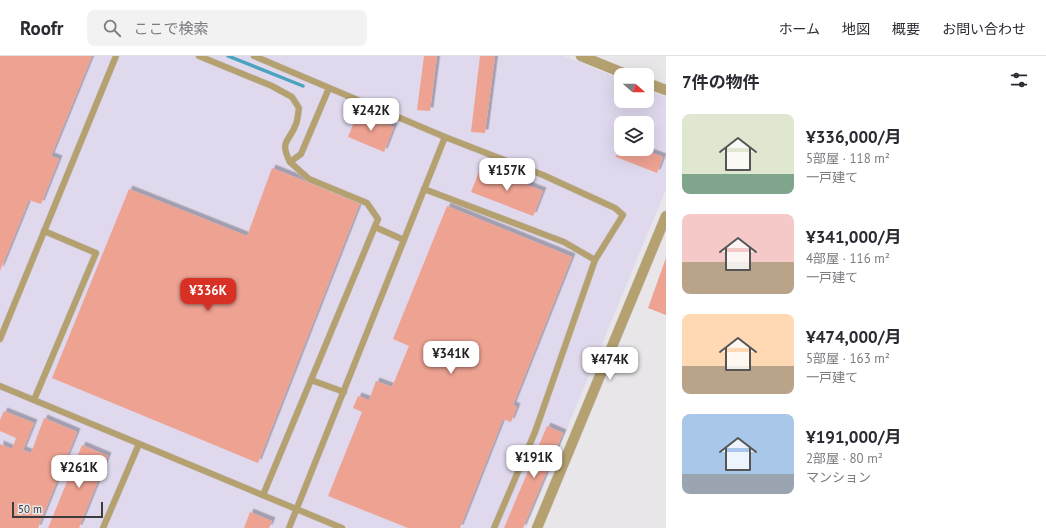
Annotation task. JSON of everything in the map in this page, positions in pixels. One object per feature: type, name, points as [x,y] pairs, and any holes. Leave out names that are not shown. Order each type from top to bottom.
[{"type":"street","points":[[581,56],[614,69]]},
{"type":"street","points":[[654,86],[666,90]]},
{"type":"street","points":[[537,528],[664,227],[666,216]]},
{"type":"lane","points":[[0,338],[116,56]]},
{"type":"lane","points":[[199,56],[272,86],[292,97],[299,108],[296,124],[286,140],[284,150],[290,162],[309,179],[367,203],[378,219],[263,495]]},
{"type":"lane","points":[[254,56],[445,137],[543,175],[615,208],[623,214],[595,260],[535,432],[494,528]]},
{"type":"lane","points":[[290,162],[301,154],[329,88]]},
{"type":"lane","points":[[289,528],[445,137]]},
{"type":"lane","points":[[424,189],[564,242],[595,260]]},
{"type":"lane","points":[[375,227],[404,240]]},
{"type":"lane","points":[[34,400],[96,253],[44,231]]},
{"type":"lane","points":[[311,380],[344,392]]},
{"type":"lane","points":[[0,386],[342,528]]},
{"type":"lane","points":[[103,528],[139,444]]},
{"type":"shaded area","points":[[0,56],[564,56],[614,76],[614,108],[654,108],[654,93],[666,97],[666,189],[526,528],[0,528]]},
{"type":"building","points":[[0,56],[92,56],[51,156],[59,159],[41,204],[29,200],[0,271]]},
{"type":"building","points":[[424,56],[437,56],[430,111],[417,110]]},
{"type":"building","points":[[480,56],[495,56],[485,133],[471,132]]},
{"type":"building","points":[[358,112],[394,127],[384,152],[348,137]]},
{"type":"building","points":[[654,154],[663,157],[657,173],[616,157],[654,156]]},
{"type":"building","points":[[481,167],[543,191],[533,216],[471,192]]},
{"type":"building","points":[[272,168],[360,203],[258,463],[52,378],[129,189],[247,236]]},
{"type":"building","points":[[447,206],[572,257],[513,405],[517,407],[511,422],[503,419],[460,528],[408,528],[328,496],[362,412],[353,408],[358,396],[369,400],[376,381],[392,387],[409,346],[393,339]]},
{"type":"building","points":[[666,258],[666,315],[648,308]]},
{"type":"building","points":[[4,411],[34,423],[23,450],[31,453],[44,418],[77,432],[38,528],[0,528],[0,444],[12,449],[16,438],[0,431],[0,420]]},
{"type":"building","points":[[547,426],[563,433],[523,528],[504,528]]},
{"type":"building","points":[[82,445],[108,456],[79,528],[48,528]]},
{"type":"building","points":[[250,512],[272,521],[269,528],[244,528]]},
{"type":"waterway","points":[[228,56],[303,86]]}]
